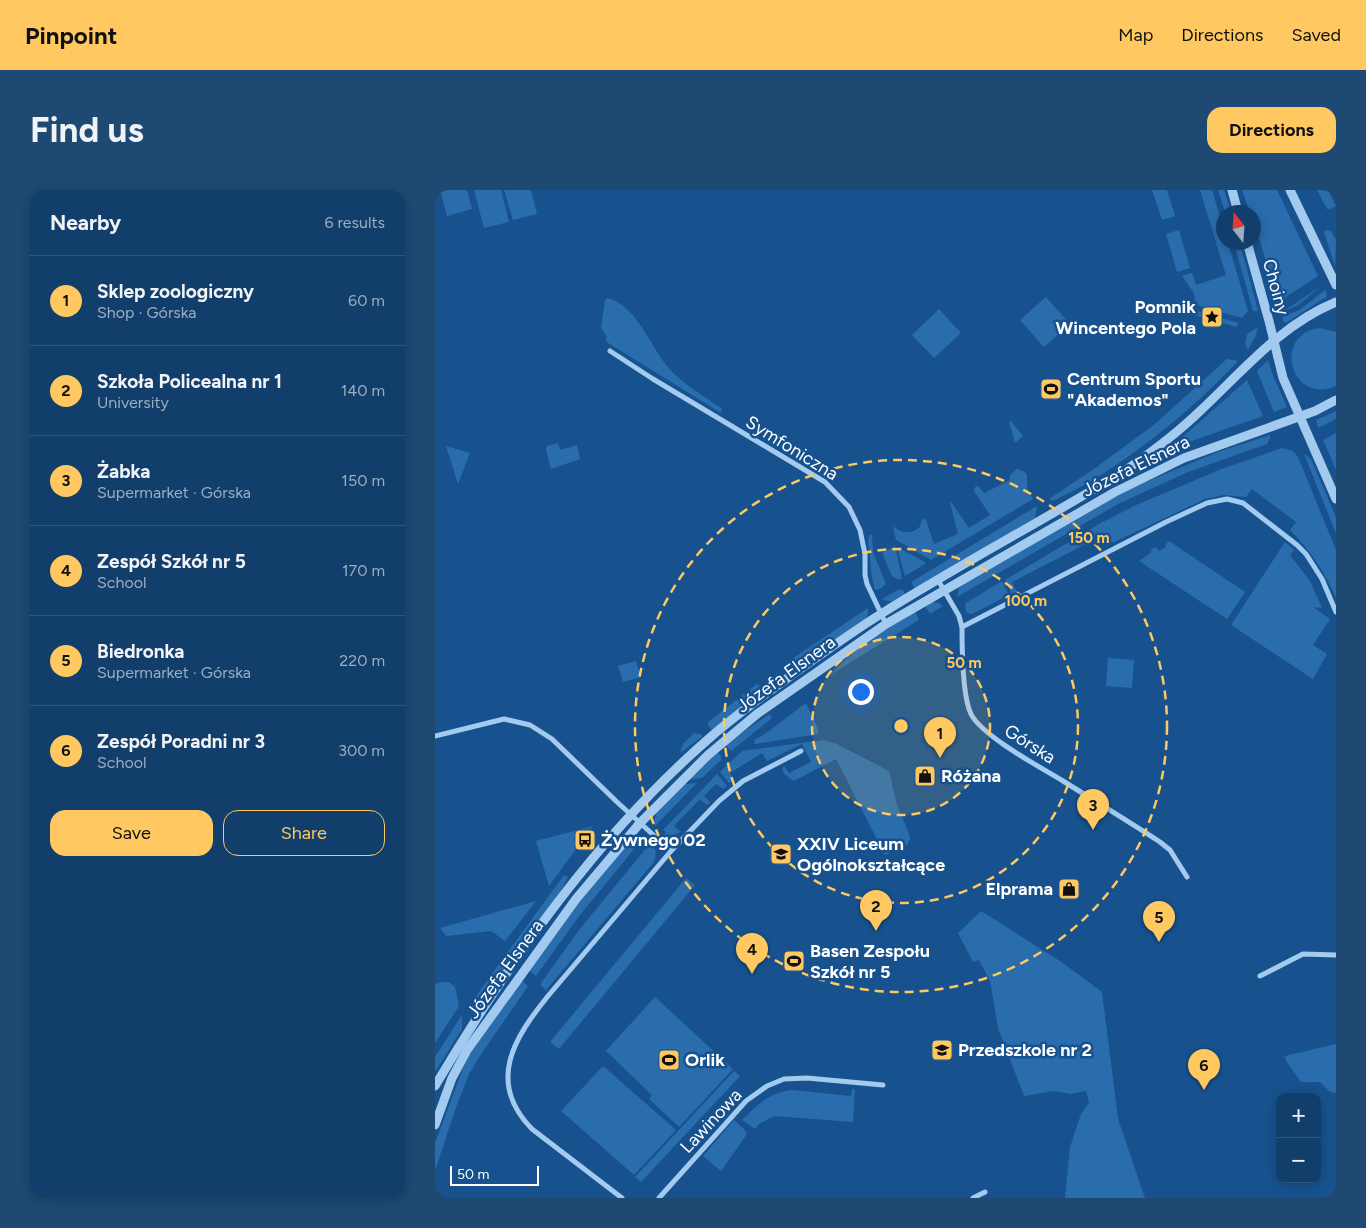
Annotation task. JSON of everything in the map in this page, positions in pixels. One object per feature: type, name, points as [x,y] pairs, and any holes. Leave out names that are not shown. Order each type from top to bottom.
[{"type":"street","points":[[1232,190],[1237,205]]},
{"type":"street","points":[[1290,190],[1336,285]]},
{"type":"street","name":"Choiny","points":[[1249,250],[1283,378],[1336,499]]},
{"type":"street","name":"Józefa Elsnera","points":[[435,1086],[477,1017],[578,878],[631,815],[713,735],[773,689],[881,614],[1091,491],[1151,453],[1199,412],[1273,340],[1296,323],[1336,302]]},
{"type":"street","name":"Symfoniczna","points":[[610,351],[653,379],[825,482],[849,507],[860,530],[865,554],[867,584],[887,624]]},
{"type":"street","name":"Józefa Elsnera","points":[[435,1125],[452,1078],[467,1050],[576,899],[640,823],[708,755],[757,714],[816,671],[887,624],[1091,505],[1152,473],[1215,446],[1299,416],[1336,400]]},
{"type":"street","points":[[961,626],[1150,530],[1207,503],[1227,499],[1243,502],[1306,554],[1322,579],[1336,612]]},
{"type":"street","name":"Górska","points":[[938,580],[959,616],[966,696],[972,715],[978,724],[1023,756],[1160,842],[1170,850],[1187,877]]},
{"type":"street","points":[[435,736],[504,719],[530,725],[552,739],[671,851]]},
{"type":"street","points":[[622,1198],[532,1129],[521,1117],[514,1104],[509,1087],[509,1058],[515,1043],[529,1020],[671,851],[732,790],[753,776],[801,751]]},
{"type":"street","points":[[1260,976],[1303,954],[1336,955]]},
{"type":"street","name":"Lawinowa","points":[[659,1198],[746,1101],[767,1086],[785,1079],[807,1078],[883,1085]]},
{"type":"street","points":[[973,1198],[985,1192]]},
{"type":"shaded area","points":[[440,190],[467,190],[472,209],[447,216]]},
{"type":"shaded area","points":[[474,190],[501,190],[509,222],[484,228]]},
{"type":"shaded area","points":[[504,190],[531,190],[537,214],[513,220]]},
{"type":"shaded area","points":[[1152,190],[1167,190],[1175,216],[1162,220]]},
{"type":"shaded area","points":[[1200,190],[1212,190],[1216,205],[1216,242]]},
{"type":"shaded area","points":[[1218,190],[1224,190],[1229,205],[1223,205]]},
{"type":"shaded area","points":[[1242,190],[1277,190],[1318,276],[1278,302],[1261,245],[1261,205],[1247,205]]},
{"type":"shaded area","points":[[1317,190],[1328,190],[1336,206],[1327,209]]},
{"type":"shaded area","points":[[1179,230],[1190,268],[1177,272],[1166,234]]},
{"type":"shaded area","points":[[1326,230],[1331,231],[1336,240],[1335,266],[1324,232]]},
{"type":"shaded area","points":[[1218,250],[1230,250],[1248,311],[1242,318],[1196,305],[1194,293],[1182,276],[1192,273],[1196,285],[1226,275]]},
{"type":"shaded area","points":[[1236,250],[1242,250],[1258,311],[1253,311]]},
{"type":"shaded area","points":[[1323,285],[1298,305],[1281,313]]},
{"type":"shaded area","points":[[1325,290],[1326,297],[1286,323],[1283,322],[1283,317],[1301,309]]},
{"type":"shaded area","points":[[1046,297],[1070,324],[1044,347],[1020,320]]},
{"type":"shaded area","points":[[607,298],[626,308],[667,366],[686,384],[722,409],[721,413],[605,341],[607,337],[601,328],[605,300]]},
{"type":"shaded area","points":[[939,309],[961,333],[934,358],[912,335]]},
{"type":"shaded area","points":[[1194,310],[1238,323],[1237,327],[1193,315]]},
{"type":"shaded area","points":[[1258,327],[1248,350],[1245,344],[1247,334]]},
{"type":"shaded area","points":[[1320,328],[1336,332],[1336,386],[1320,389],[1308,386],[1298,378],[1293,367],[1292,354],[1295,342],[1305,333]]},
{"type":"shaded area","points":[[1227,359],[1238,361],[1208,392],[1157,435],[1092,481],[1053,501],[1049,499],[1094,469],[1155,424]]},
{"type":"shaded area","points":[[1268,360],[1287,407],[1274,412],[1257,371]]},
{"type":"shaded area","points":[[1247,380],[1263,416],[1169,449]]},
{"type":"shaded area","points":[[1336,411],[1336,419],[1318,428],[1316,420]]},
{"type":"shaded area","points":[[1011,421],[1023,436],[1015,443],[1009,422]]},
{"type":"shaded area","points":[[1336,433],[1336,470],[1323,440]]},
{"type":"shaded area","points":[[1270,435],[1267,444],[1188,472],[1118,504],[957,597],[962,584],[1085,512],[1143,483],[1218,452]]},
{"type":"shaded area","points":[[558,443],[560,450],[577,445],[580,459],[551,469],[546,450],[547,446]]},
{"type":"shaded area","points":[[446,446],[470,453],[458,484]]},
{"type":"shaded area","points":[[1282,448],[1293,451],[1298,457],[1336,550],[1336,598],[1316,562],[1290,530],[1296,522],[1252,489],[1246,497],[1224,495],[1205,499],[1110,544],[1105,534],[1012,582],[1017,592],[1012,594],[1005,580],[1099,524],[1134,506],[1219,470]]},
{"type":"shaded area","points":[[1304,454],[1311,459],[1336,517],[1336,533]]},
{"type":"shaded area","points":[[1017,469],[1025,472],[1027,475],[1027,488],[1033,499],[931,560],[896,540],[893,526],[902,532],[912,532],[919,528],[923,518],[926,520],[934,544],[958,534],[950,503],[952,503],[969,528],[990,515],[974,491],[975,487],[978,486],[984,493],[1010,480],[1010,475]]},
{"type":"shaded area","points":[[1037,506],[1035,518],[915,589],[911,582]]},
{"type":"shaded area","points":[[870,535],[872,535],[873,552],[886,584],[880,589],[875,590],[868,540]]},
{"type":"shaded area","points":[[1169,541],[1245,592],[1227,619],[1139,561],[1152,552],[1150,550],[1156,547],[1159,551],[1166,547],[1165,545]]},
{"type":"shaded area","points":[[1285,542],[1294,550],[1290,555],[1310,581],[1322,608],[1313,607],[1330,619],[1313,645],[1327,654],[1313,679],[1231,625]]},
{"type":"shaded area","points":[[895,546],[902,578],[899,580],[892,576],[882,553]]},
{"type":"shaded area","points":[[897,547],[925,562],[925,564],[905,576]]},
{"type":"shaded area","points":[[1002,581],[1009,595],[972,614],[967,613],[966,603]]},
{"type":"shaded area","points":[[899,589],[903,590],[905,594],[891,601],[882,599]]},
{"type":"shaded area","points":[[932,602],[943,606],[930,614],[925,606]]},
{"type":"shaded area","points":[[868,608],[868,614],[865,619],[802,662],[786,668],[783,665]]},
{"type":"shaded area","points":[[915,611],[919,620],[830,675],[862,644]]},
{"type":"shaded area","points":[[1108,658],[1134,660],[1132,688],[1106,686]]},
{"type":"shaded area","points":[[636,661],[641,677],[623,682],[618,666]]},
{"type":"shaded area","points":[[757,684],[760,687],[750,700],[712,730],[708,722]]},
{"type":"shaded area","points":[[806,703],[818,729],[818,734],[755,744],[754,740]]},
{"type":"shaded area","points":[[770,714],[772,718],[731,751],[725,744]]},
{"type":"shaded area","points":[[694,733],[703,736],[680,753],[683,744]]},
{"type":"shaded area","points":[[823,740],[837,744],[889,771],[897,805],[910,836],[907,845],[885,855],[836,759],[794,781],[784,774],[782,769],[784,766],[789,773],[811,762],[802,744],[767,761],[762,753],[730,773],[733,780],[729,783],[720,772],[742,751]]},
{"type":"shaded area","points":[[717,752],[721,756],[721,760],[702,778],[688,780]]},
{"type":"shaded area","points":[[717,774],[727,786],[723,789],[716,784],[704,796],[710,802],[707,805],[700,799],[674,826],[681,832],[671,836],[663,835],[666,832],[663,830]]},
{"type":"shaded area","points":[[697,783],[655,826],[654,821],[657,811],[684,784]]},
{"type":"shaded area","points":[[593,826],[549,886],[536,841]]},
{"type":"shaded area","points":[[637,837],[644,837],[580,915],[536,976],[530,969],[585,894],[631,840]]},
{"type":"shaded area","points":[[648,846],[651,848],[653,846],[655,850],[654,862],[546,990],[541,986],[541,983],[579,930]]},
{"type":"shaded area","points":[[564,875],[568,877],[557,898],[513,959],[507,953]]},
{"type":"shaded area","points":[[686,878],[695,885],[559,1049],[550,1042]]},
{"type":"shaded area","points":[[536,901],[505,941],[491,931],[446,936],[440,928]]},
{"type":"shaded area","points":[[981,911],[1060,961],[1102,992],[1118,1119],[1145,1198],[1065,1198],[1070,1147],[1081,1114],[1089,1103],[1086,1091],[1071,1094],[1053,1091],[1024,1096],[998,1028],[990,981],[979,960],[973,962],[958,933]]},
{"type":"shaded area","points":[[499,964],[506,969],[482,1002],[473,1003],[472,1002]]},
{"type":"shaded area","points":[[521,980],[528,986],[469,1074],[435,1171],[435,1143],[463,1068],[468,1057]]},
{"type":"shaded area","points":[[449,982],[455,987],[459,1006],[435,1043],[435,984]]},
{"type":"shaded area","name":"Orlik","points":[[655,997],[733,1069],[679,1127],[649,1099],[652,1095],[606,1051]]},
{"type":"shaded area","points":[[462,1015],[462,1029],[435,1072],[435,1057]]},
{"type":"shaded area","points":[[1336,1044],[1336,1093],[1330,1092],[1320,1082],[1301,1082],[1286,1061],[1285,1056]]},
{"type":"shaded area","name":"Orlik","points":[[603,1066],[676,1130],[634,1175],[561,1111]]},
{"type":"shaded area","points":[[734,1071],[740,1076],[641,1182],[635,1177]]},
{"type":"shaded area","points":[[852,1089],[855,1089],[853,1122],[774,1116],[759,1124],[755,1129],[742,1120],[764,1100],[784,1091],[792,1090],[851,1096]]},
{"type":"shaded area","points":[[734,1120],[747,1134],[721,1171],[703,1156]]},
{"type":"place","name":"Pomnik Wincentego Pola","points":[[1212,317]]},
{"type":"place","name":"Centrum Sportu \"Akademos\"","points":[[1051,389]]},
{"type":"place","name":"Sklep zoologiczny","points":[[940,758]]},
{"type":"place","name":"Różana","points":[[925,776]]},
{"type":"place","name":"Żabka","points":[[1093,830]]},
{"type":"place","name":"Żywnego 02","points":[[585,840]]},
{"type":"place","name":"XXIV Liceum Ogólnokształcące","points":[[781,854]]},
{"type":"place","name":"Elprama","points":[[1069,889]]},
{"type":"place","name":"Szkoła Policealna nr 1","points":[[876,931]]},
{"type":"place","name":"Biedronka","points":[[1159,942]]},
{"type":"place","name":"Basen Zespołu Szkół nr 5","points":[[794,961]]},
{"type":"place","name":"Zespół Szkół nr 5","points":[[752,974]]},
{"type":"place","name":"Przedszkole nr 2","points":[[942,1050]]},
{"type":"place","name":"Orlik","points":[[669,1060]]},
{"type":"place","name":"Zespół Poradni nr 3","points":[[1204,1090]]}]
